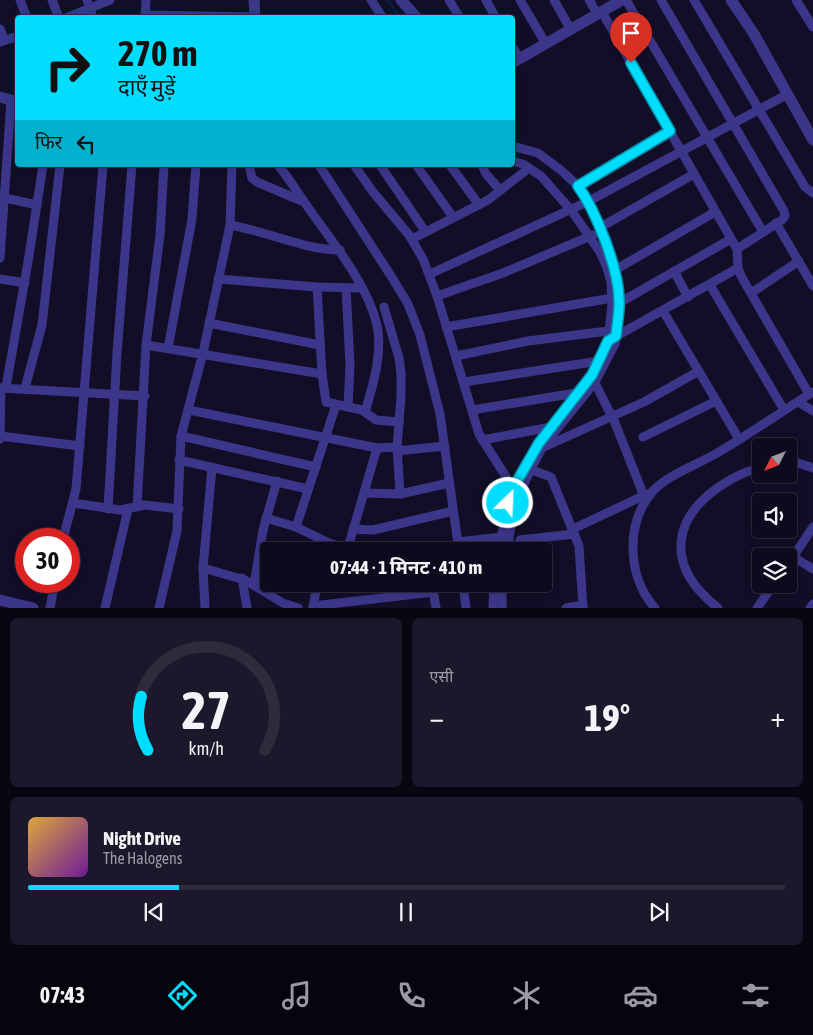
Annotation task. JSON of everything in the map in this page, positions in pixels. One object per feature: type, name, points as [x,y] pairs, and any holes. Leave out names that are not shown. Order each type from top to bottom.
[{"type":"street","points":[[20,0],[26,15]]},
{"type":"street","points":[[52,0],[58,15]]},
{"type":"street","points":[[74,15],[110,0]]},
{"type":"street","points":[[145,15],[146,0]]},
{"type":"street","points":[[254,0],[255,15]]},
{"type":"street","points":[[371,0],[381,15]]},
{"type":"street","points":[[401,0],[414,15]]},
{"type":"street","points":[[449,0],[458,15]]},
{"type":"street","points":[[486,0],[494,15]]},
{"type":"street","points":[[520,0],[546,44]]},
{"type":"street","points":[[554,0],[571,30]]},
{"type":"street","points":[[520,540],[573,532],[644,496],[811,393],[738,268],[737,249],[670,131],[600,14],[589,0]]},
{"type":"street","points":[[516,61],[622,0]]},
{"type":"street","points":[[626,0],[763,232]]},
{"type":"street","points":[[662,0],[784,211],[785,216],[737,249]]},
{"type":"street","points":[[694,0],[805,187],[813,193]]},
{"type":"street","points":[[731,0],[788,94],[813,140]]},
{"type":"street","points":[[796,0],[813,27]]},
{"type":"street","points":[[0,29],[2,41],[15,37]]},
{"type":"street","points":[[430,274],[589,202],[760,111],[788,94]]},
{"type":"street","points":[[0,258],[6,99]]},
{"type":"street","points":[[578,186],[670,131]]},
{"type":"street","points":[[508,542],[514,507],[530,467],[551,427],[576,393],[593,378],[611,336],[620,300],[617,269],[589,202],[578,186],[538,153],[515,147]]},
{"type":"street","points":[[515,162],[529,168],[552,188],[571,210],[589,236],[607,268],[620,300]]},
{"type":"street","points":[[43,167],[24,283],[2,388],[0,437],[80,446]]},
{"type":"street","points":[[25,388],[42,326],[60,167]]},
{"type":"street","points":[[66,528],[73,503],[80,446],[90,303],[103,167]]},
{"type":"street","points":[[108,509],[132,167]]},
{"type":"street","points":[[105,608],[133,508],[145,396],[146,346],[160,235],[164,167]]},
{"type":"street","points":[[168,348],[192,219],[196,167]]},
{"type":"street","points":[[159,608],[170,564],[179,509],[181,436],[203,353],[230,225],[232,167]]},
{"type":"street","points":[[249,167],[252,178],[256,182],[304,202]]},
{"type":"street","points":[[279,167],[340,250],[371,308],[377,325],[378,338],[374,382],[365,412]]},
{"type":"street","points":[[320,167],[408,304],[420,335],[435,391],[445,446],[457,542]]},
{"type":"street","points":[[355,167],[373,192],[412,239],[430,274],[482,440],[513,488]]},
{"type":"street","points":[[381,167],[425,231]]},
{"type":"street","points":[[417,167],[453,218]]},
{"type":"street","points":[[451,167],[479,205]]},
{"type":"street","points":[[483,167],[486,174],[500,190]]},
{"type":"street","points":[[412,239],[479,205],[529,168]]},
{"type":"street","points":[[437,296],[503,273],[589,236],[598,227],[694,174]]},
{"type":"street","points":[[2,197],[37,205]]},
{"type":"street","points":[[617,269],[715,212]]},
{"type":"street","points":[[776,223],[813,286]]},
{"type":"street","points":[[230,225],[262,231],[318,249],[340,250]]},
{"type":"street","points":[[446,327],[620,300],[730,239]]},
{"type":"street","points":[[751,293],[799,261]]},
{"type":"street","points":[[456,356],[528,341],[611,336],[663,311],[738,268]]},
{"type":"street","points":[[674,271],[688,297]]},
{"type":"street","points":[[218,279],[317,287],[360,288]]},
{"type":"street","points":[[0,280],[24,283]]},
{"type":"street","points":[[710,285],[784,410]]},
{"type":"street","points":[[317,287],[322,374],[326,402],[365,412],[376,420],[399,422]]},
{"type":"street","points":[[346,288],[350,365],[348,407]]},
{"type":"street","points":[[384,307],[401,373],[397,449],[400,494]]},
{"type":"street","points":[[663,311],[739,439]]},
{"type":"street","points":[[209,323],[320,345]]},
{"type":"street","points":[[540,449],[561,426],[615,344],[611,336]]},
{"type":"street","points":[[146,346],[203,353],[322,374]]},
{"type":"street","points":[[464,382],[599,362]]},
{"type":"street","points":[[540,449],[644,402],[699,371]]},
{"type":"street","points":[[593,378],[644,496]]},
{"type":"street","points":[[2,388],[145,396]]},
{"type":"street","points":[[472,410],[576,393]]},
{"type":"street","points":[[643,437],[716,400]]},
{"type":"street","points":[[798,402],[813,411]]},
{"type":"street","points":[[296,527],[336,405]]},
{"type":"street","points":[[189,410],[377,448],[397,449],[445,446]]},
{"type":"street","points":[[482,440],[551,427]]},
{"type":"street","points":[[181,436],[316,466]]},
{"type":"street","points":[[352,542],[377,448]]},
{"type":"street","points":[[179,460],[308,489]]},
{"type":"street","points":[[798,463],[813,468]]},
{"type":"street","points":[[205,608],[203,568],[212,467]]},
{"type":"street","points":[[501,542],[513,488],[530,467]]},
{"type":"street","points":[[530,467],[551,477],[573,532],[580,557],[583,606],[566,608]]},
{"type":"street","points":[[718,608],[703,596],[691,582],[684,567],[680,544],[683,530],[690,517],[715,490],[730,480],[752,470]]},
{"type":"street","points":[[254,585],[266,518],[277,481]]},
{"type":"street","points":[[364,494],[400,494],[450,483]]},
{"type":"street","points":[[650,606],[638,582],[634,566],[633,546],[635,527],[640,512],[654,490]]},
{"type":"street","points":[[73,503],[108,509],[160,506],[179,509]]},
{"type":"street","points":[[354,529],[373,530],[453,511]]},
{"type":"street","points":[[266,518],[296,527],[330,542]]},
{"type":"street","points":[[797,551],[813,527]]},
{"type":"street","points":[[480,542],[502,537]]},
{"type":"street","points":[[797,562],[813,569]]},
{"type":"street","points":[[203,568],[242,578],[283,603],[298,608]]},
{"type":"street","points":[[242,578],[248,608]]},
{"type":"street","points":[[316,592],[313,607],[408,592]]},
{"type":"street","points":[[434,592],[436,608]]},
{"type":"street","points":[[464,592],[466,608]]},
{"type":"street","points":[[493,608],[494,592]]},
{"type":"street","points":[[502,592],[502,608]]},
{"type":"street","points":[[50,608],[53,593]]},
{"type":"street","points":[[757,608],[768,593]]},
{"type":"street","points":[[0,600],[28,607]]},
{"type":"street","points":[[810,608],[813,604]]},
{"type":"waterway","points":[[388,0],[398,15]]},
{"type":"waterway","points":[[515,151],[519,152]]},
{"type":"waterway","points":[[562,176],[581,197]]},
{"type":"waterway","points":[[607,232],[611,238],[614,253]]},
{"type":"waterway","points":[[619,273],[624,297]]},
{"type":"waterway","points":[[622,317],[624,303]]},
{"type":"route","points":[[508,503],[513,488],[539,443],[576,393],[592,375],[608,341],[616,336],[619,298],[613,261],[598,228],[589,201],[578,186],[670,131],[631,63]]}]
